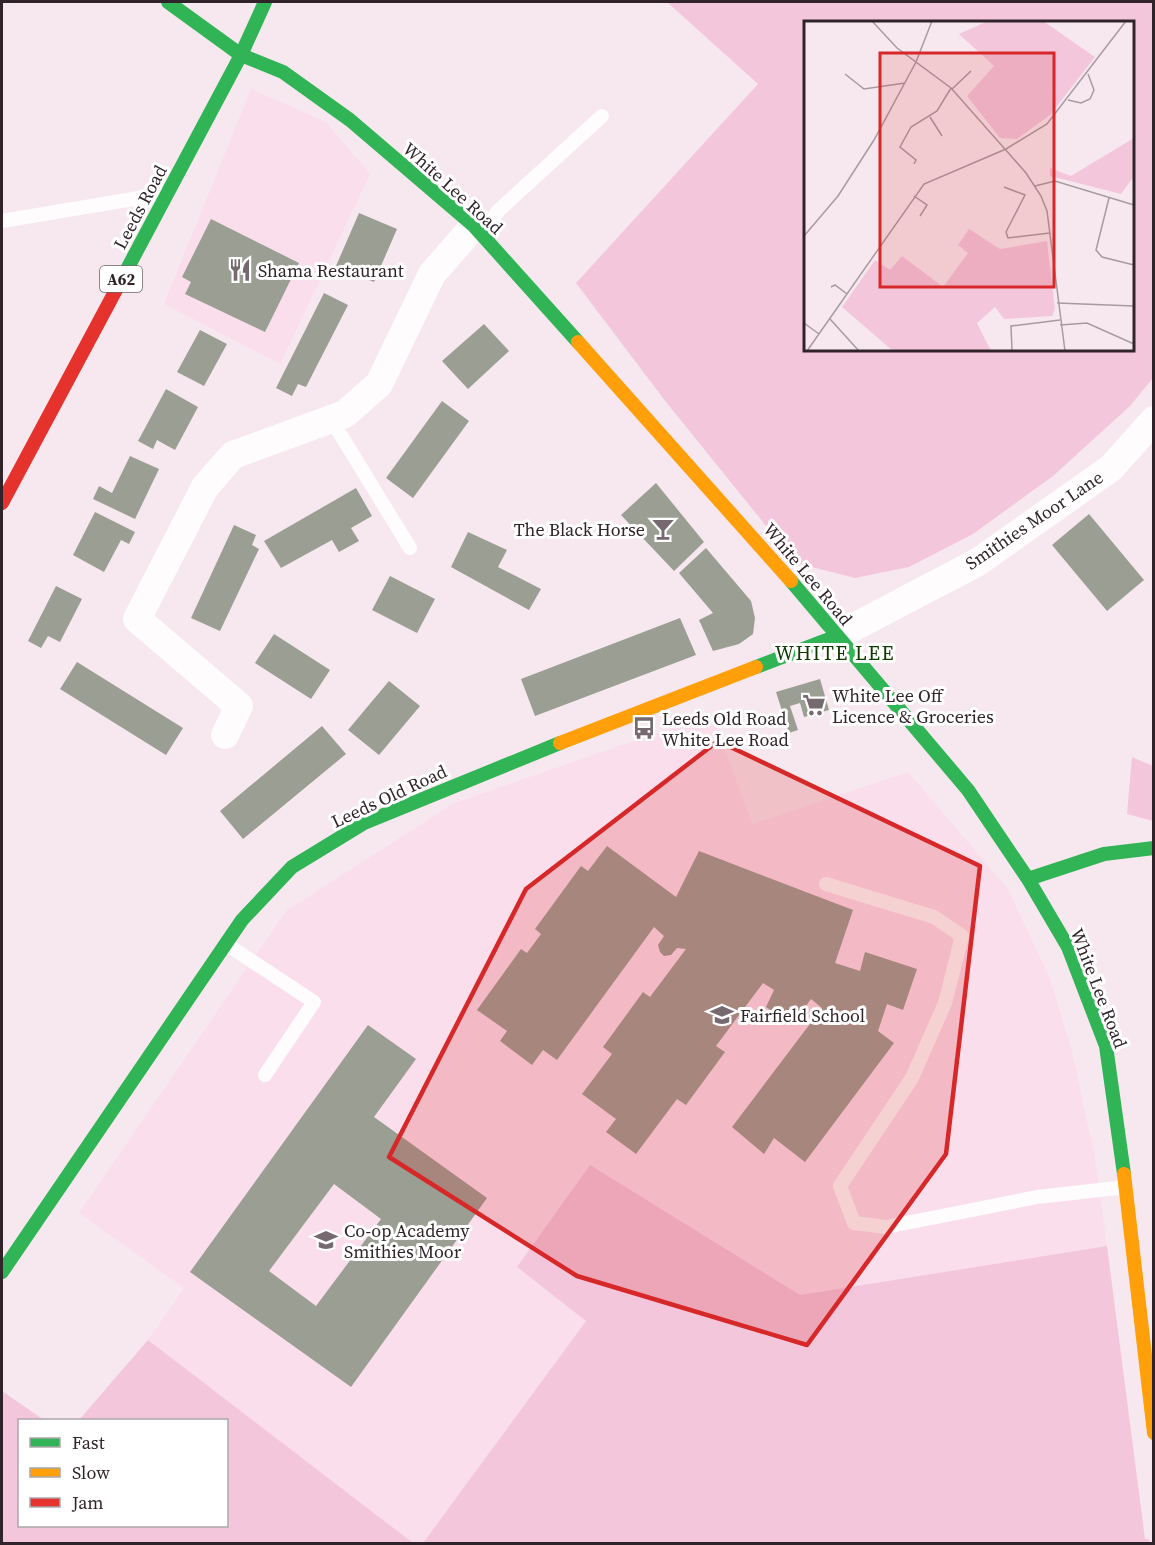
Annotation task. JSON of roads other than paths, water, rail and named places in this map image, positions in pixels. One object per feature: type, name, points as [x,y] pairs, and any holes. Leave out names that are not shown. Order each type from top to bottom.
[{"type":"main road","name":"White Lee Road","points":[[168,2],[242,55],[283,72],[350,120],[478,230],[772,558],[968,789],[1028,879],[1068,947],[1106,1046],[1126,1187],[1154,1433]]},
{"type":"main road","name":"A62","points":[[242,55],[265,2]]},
{"type":"main road","name":"Leeds Road","points":[[2,503],[242,55]]},
{"type":"main road","name":"Leeds Old Road","points":[[2,1272],[242,920],[292,867],[364,823],[497,767],[837,636]]},
{"type":"main road","points":[[1028,879],[1104,854],[1154,848]]},
{"type":"street","points":[[225,735],[239,706],[126,614],[205,487],[233,455],[345,414],[379,384],[432,273],[478,230]]},
{"type":"street","name":"Smithies Moor Lane","points":[[837,636],[978,562],[1111,468],[1154,420]]},
{"type":"lane","points":[[478,230],[602,116]]},
{"type":"lane","points":[[2,221],[168,193]]},
{"type":"lane","points":[[331,419],[410,548]]},
{"type":"lane","points":[[826,884],[934,917],[962,936],[945,1003],[912,1078],[840,1186],[854,1223],[886,1227],[1037,1197],[1126,1187]]},
{"type":"lane","points":[[226,944],[314,1002],[265,1075]]},
{"type":"place","name":"Shama Restaurant","points":[[240,270]]},
{"type":"place","name":"The Black Horse","points":[[663,529]]},
{"type":"place","name":"White Lee Off Licence & Groceries","points":[[814,705]]},
{"type":"place","name":"Leeds Old Road White Lee Road","points":[[644,728]]},
{"type":"place","name":"Fairfield School","points":[[722,1015]]},
{"type":"place","name":"Co-op Academy Smithies Moor","points":[[326,1240]]},
{"type":"district","name":"WHITE LEE","points":[[835,653]]}]
